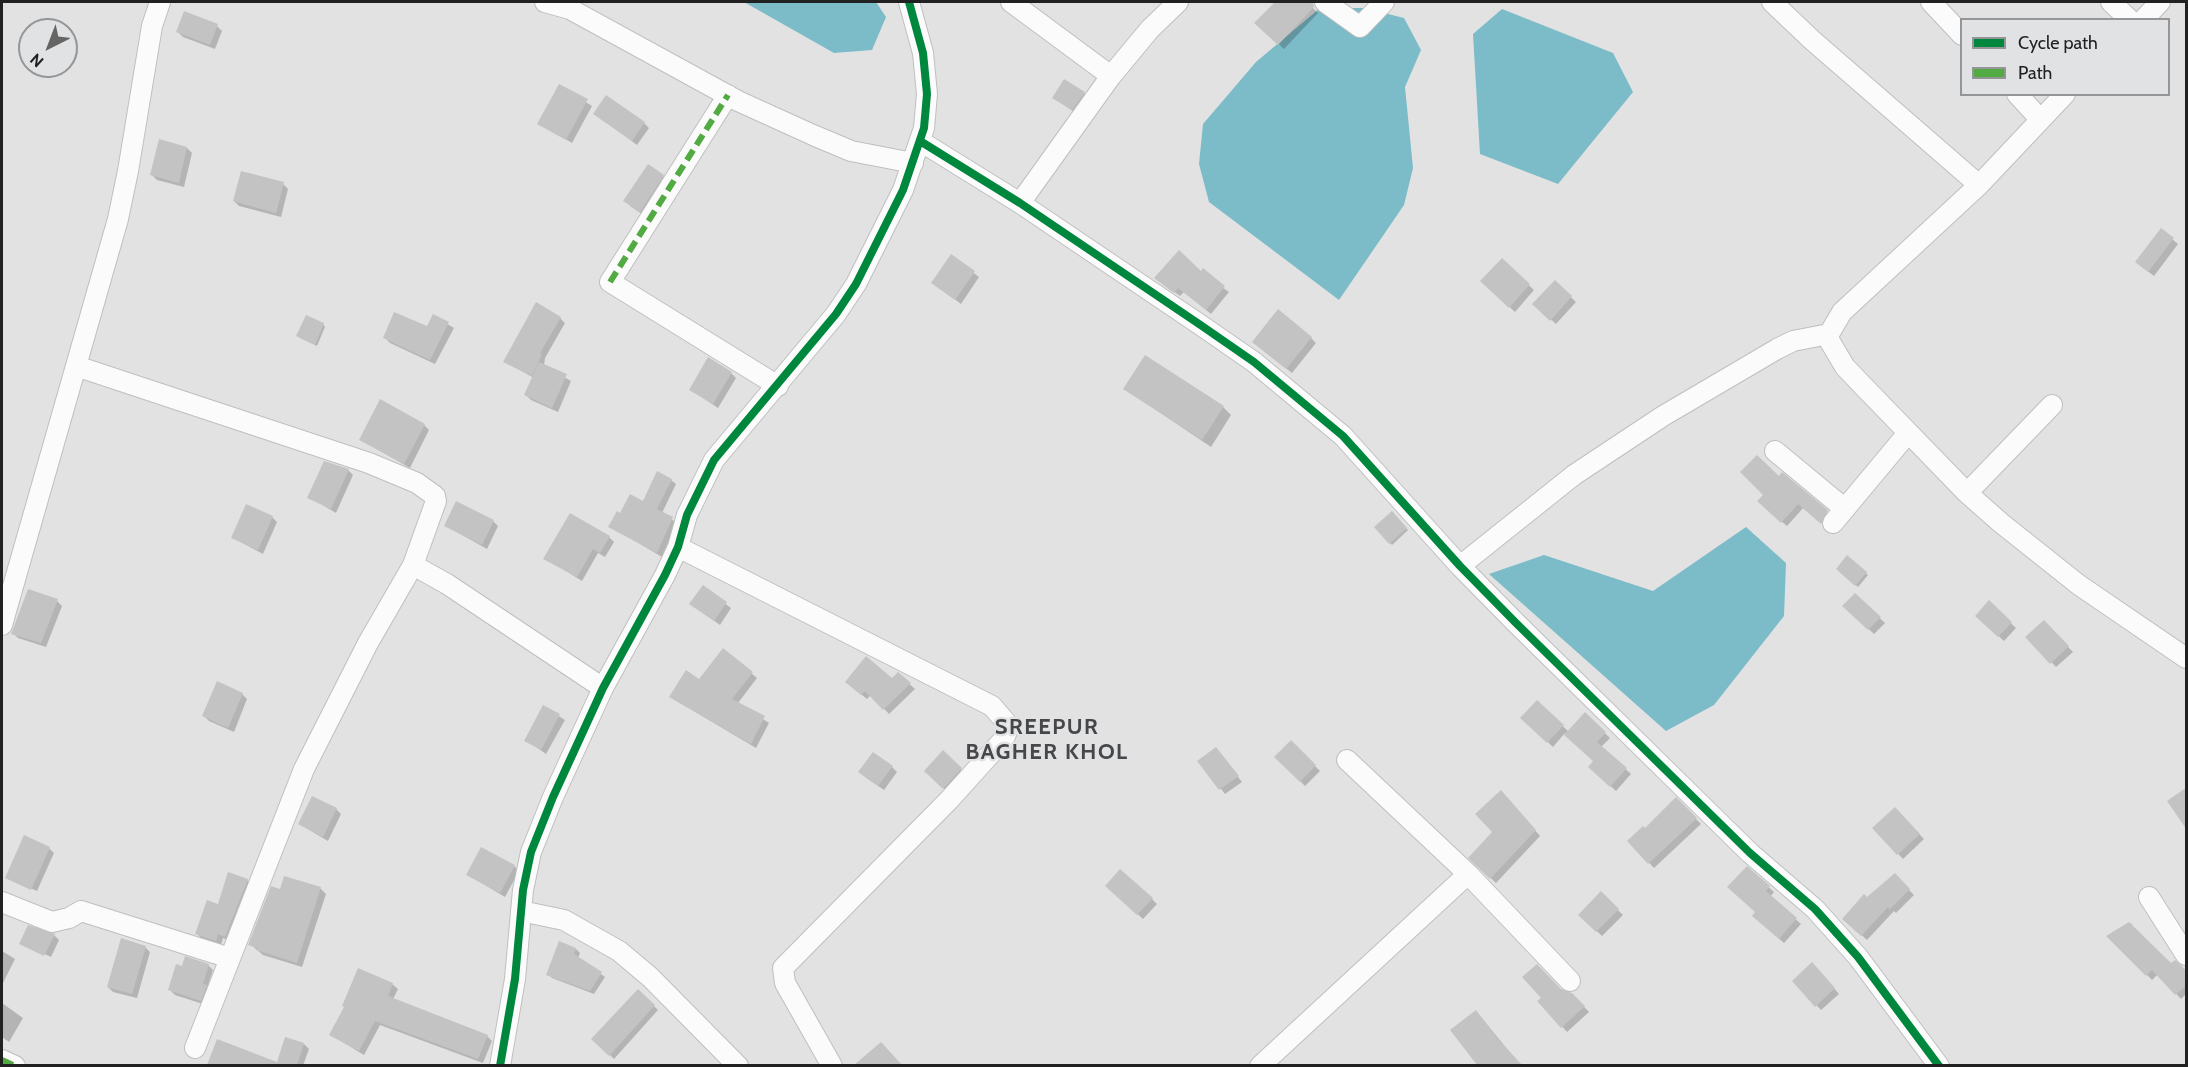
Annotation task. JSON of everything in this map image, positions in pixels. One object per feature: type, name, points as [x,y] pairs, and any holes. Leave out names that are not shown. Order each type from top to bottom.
[{"type":"street","points":[[2,625],[118,219],[152,26],[160,2]]},
{"type":"street","points":[[546,2],[570,9],[608,28],[728,96],[851,151],[880,159],[913,163]]},
{"type":"street","points":[[500,1065],[514,979],[525,875],[537,833],[603,688],[651,603],[678,547],[687,515],[714,460],[738,428],[778,386],[856,284],[903,190],[920,141],[927,94],[926,70],[909,2]]},
{"type":"street","points":[[1011,2],[1111,76]]},
{"type":"street","points":[[1020,203],[1111,76],[1150,30],[1178,2]]},
{"type":"street","points":[[1325,2],[1360,27],[1384,2]]},
{"type":"street","points":[[1772,2],[1812,40],[1978,185]]},
{"type":"street","points":[[1931,2],[1960,33]]},
{"type":"street","points":[[2111,2],[2128,18]]},
{"type":"street","points":[[2145,18],[2160,2]]},
{"type":"street","points":[[728,96],[610,282],[778,386]]},
{"type":"street","points":[[2019,96],[2040,119]]},
{"type":"street","points":[[2063,96],[1978,185],[1852,302],[1835,322],[1829,334],[1831,347],[1845,367],[1908,433],[1967,493],[2001,523],[2079,585],[2187,658]]},
{"type":"street","points":[[920,141],[1020,203],[1202,326],[1308,404],[1374,467],[1460,566],[1743,846],[1815,909],[1858,957],[1939,1065]]},
{"type":"street","points":[[1460,566],[1574,475],[1663,416],[1793,341],[1829,334]]},
{"type":"street","points":[[76,366],[369,463],[417,483],[435,496],[436,501],[413,565],[368,643],[313,749],[282,819],[195,1048]]},
{"type":"street","points":[[1967,493],[2052,405]]},
{"type":"street","points":[[1774,451],[1839,516],[1908,433]]},
{"type":"street","points":[[678,547],[992,706],[1009,726],[1004,739],[950,800],[783,968],[785,983],[832,1065]]},
{"type":"street","points":[[413,565],[447,584],[603,688]]},
{"type":"street","points":[[1347,760],[1468,874],[1570,981]]},
{"type":"street","points":[[1260,1065],[1468,874]]},
{"type":"street","points":[[2149,897],[2187,955]]},
{"type":"street","points":[[2,902],[52,922],[69,918],[81,911],[230,958]]},
{"type":"street","points":[[521,911],[564,920],[619,951],[650,977],[738,1065]]},
{"type":"street","points":[[2,1060],[15,1065]]},
{"type":"water","points":[[744,2],[876,2],[886,17],[872,50],[834,53]]},
{"type":"water","points":[[1320,8],[1364,8],[1404,18],[1421,50],[1405,87],[1413,168],[1404,205],[1339,300],[1209,202],[1199,164],[1203,124],[1256,62]]},
{"type":"water","points":[[1502,9],[1613,53],[1633,92],[1558,184],[1480,154],[1473,34]]},
{"type":"water","points":[[1746,527],[1786,563],[1784,616],[1714,705],[1666,731],[1489,574],[1544,555],[1653,591]]},
{"type":"building","points":[[1275,2],[1313,2],[1314,7],[1278,45],[1254,23]]},
{"type":"building","points":[[184,11],[218,24],[210,45],[176,32]]},
{"type":"building","points":[[1064,79],[1085,92],[1072,110],[1052,98]]},
{"type":"building","points":[[559,84],[588,99],[566,140],[537,124]]},
{"type":"building","points":[[606,95],[645,122],[632,141],[593,114]]},
{"type":"building","points":[[159,139],[187,147],[179,183],[150,175]]},
{"type":"building","points":[[648,164],[664,175],[640,212],[623,201]]},
{"type":"building","points":[[241,171],[284,182],[276,213],[233,201]]},
{"type":"building","points":[[2161,228],[2174,238],[2148,272],[2135,262]]},
{"type":"building","points":[[1179,250],[1201,271],[1203,268],[1225,286],[1206,310],[1178,288],[1174,293],[1154,278]]},
{"type":"building","points":[[951,254],[975,271],[955,300],[931,283]]},
{"type":"building","points":[[1502,258],[1530,284],[1509,308],[1480,281]]},
{"type":"building","points":[[1555,280],[1572,296],[1550,321],[1532,304]]},
{"type":"building","points":[[536,302],[561,317],[540,353],[542,354],[532,376],[503,362]]},
{"type":"building","points":[[1278,309],[1312,337],[1286,369],[1252,342]]},
{"type":"building","points":[[394,312],[427,326],[433,314],[449,322],[430,360],[383,338]]},
{"type":"building","points":[[306,315],[324,323],[315,345],[296,336]]},
{"type":"building","points":[[1145,355],[1224,406],[1202,440],[1123,389]]},
{"type":"building","points":[[708,357],[732,372],[713,404],[689,390]]},
{"type":"building","points":[[539,362],[567,374],[552,408],[524,395]]},
{"type":"building","points":[[380,399],[425,424],[404,464],[359,440]]},
{"type":"building","points":[[1757,455],[1779,476],[1782,472],[1828,510],[1821,524],[1798,504],[1781,523],[1757,501],[1763,495],[1740,472]]},
{"type":"building","points":[[324,461],[349,469],[331,509],[307,498]]},
{"type":"building","points":[[657,471],[672,479],[657,509],[673,517],[657,553],[608,527],[617,511],[620,513],[630,494],[643,501]]},
{"type":"building","points":[[456,501],[494,520],[482,545],[444,526]]},
{"type":"building","points":[[246,504],[273,516],[258,550],[231,538]]},
{"type":"building","points":[[1392,511],[1407,528],[1389,544],[1374,527]]},
{"type":"building","points":[[570,513],[610,536],[600,553],[593,549],[577,577],[543,559]]},
{"type":"building","points":[[1847,555],[1867,572],[1855,586],[1836,569]]},
{"type":"building","points":[[703,585],[727,602],[714,621],[689,604]]},
{"type":"building","points":[[28,589],[58,599],[41,643],[11,634]]},
{"type":"building","points":[[1855,593],[1881,617],[1868,630],[1842,606]]},
{"type":"building","points":[[1989,600],[2012,622],[1998,637],[1975,616]]},
{"type":"building","points":[[2044,620],[2069,646],[2050,664],[2025,637]]},
{"type":"building","points":[[723,648],[753,672],[732,699],[765,716],[751,744],[669,697],[686,670],[699,679]]},
{"type":"building","points":[[866,656],[892,678],[898,672],[911,683],[883,710],[865,691],[861,695],[845,682]]},
{"type":"building","points":[[217,681],[243,693],[228,728],[202,716]]},
{"type":"building","points":[[1537,700],[1564,725],[1547,743],[1520,718]]},
{"type":"building","points":[[543,705],[560,714],[541,750],[524,741]]},
{"type":"building","points":[[1585,712],[1606,732],[1597,742],[1627,768],[1610,787],[1588,767],[1593,761],[1564,735]]},
{"type":"building","points":[[1291,740],[1316,765],[1300,782],[1274,757]]},
{"type":"building","points":[[1216,747],[1239,776],[1219,790],[1197,761]]},
{"type":"building","points":[[943,750],[962,768],[943,789],[924,771]]},
{"type":"building","points":[[873,752],[893,766],[878,786],[858,772]]},
{"type":"building","points":[[2187,787],[2187,830],[2167,801]]},
{"type":"building","points":[[1501,790],[1536,830],[1490,879],[1468,858],[1492,832],[1475,814]]},
{"type":"building","points":[[312,796],[337,808],[323,837],[298,824]]},
{"type":"building","points":[[1676,797],[1697,818],[1648,864],[1627,841],[1643,826],[1645,828]]},
{"type":"building","points":[[1895,807],[1920,834],[1897,855],[1872,828]]},
{"type":"building","points":[[24,835],[50,847],[31,890],[5,878]]},
{"type":"building","points":[[481,847],[515,865],[500,893],[466,875]]},
{"type":"building","points":[[1747,866],[1770,886],[1766,891],[1797,918],[1779,939],[1752,916],[1755,912],[1727,887]]},
{"type":"building","points":[[1120,869],[1153,898],[1137,915],[1105,886]]},
{"type":"building","points":[[228,872],[248,879],[225,937],[218,934],[216,941],[195,934],[207,900],[218,904]]},
{"type":"building","points":[[1895,873],[1910,889],[1890,909],[1888,907],[1861,936],[1842,919],[1864,894],[1867,897]]},
{"type":"building","points":[[284,876],[321,887],[297,963],[256,950],[257,948],[248,945],[271,886],[280,889]]},
{"type":"building","points":[[1601,891],[1619,909],[1596,932],[1578,915]]},
{"type":"building","points":[[2129,922],[2171,963],[2175,960],[2187,971],[2187,985],[2175,995],[2152,970],[2146,976],[2106,936]]},
{"type":"building","points":[[28,925],[55,934],[44,956],[19,944]]},
{"type":"building","points":[[121,938],[146,946],[132,994],[107,987]]},
{"type":"building","points":[[559,941],[576,948],[574,954],[602,972],[590,991],[546,975]]},
{"type":"building","points":[[185,956],[209,964],[203,984],[207,985],[201,1001],[168,990],[176,964],[182,966]]},
{"type":"building","points":[[1812,962],[1835,988],[1815,1007],[1792,981]]},
{"type":"building","points":[[1537,964],[1561,989],[1572,993],[1585,1006],[1561,1028],[1537,1001],[1541,998],[1522,977]]},
{"type":"building","points":[[358,968],[393,983],[388,996],[488,1035],[478,1059],[375,1021],[359,1051],[329,1035],[344,1007],[342,1006]]},
{"type":"building","points":[[638,989],[655,1005],[609,1056],[591,1039]]},
{"type":"building","points":[[1476,1010],[1522,1065],[1477,1065],[1450,1030]]},
{"type":"building","points":[[285,1037],[304,1043],[297,1065],[207,1065],[217,1039],[277,1062]]},
{"type":"building","points":[[881,1042],[902,1065],[854,1065]]},
{"type":"marked path","points":[[610,282],[728,95]]},
{"type":"marked path","points":[[2,1060],[15,1066]]},
{"type":"cycle path","points":[[500,1066],[515,979],[523,890],[531,852],[553,797],[603,688],[665,575],[678,547],[687,515],[714,460],[836,314],[856,284],[903,190],[924,128],[927,94],[923,53],[909,2]]},
{"type":"cycle path","points":[[920,141],[1020,203],[1254,362],[1343,436],[1460,566],[1516,623],[1750,853],[1815,909],[1858,957],[1939,1066]]},
{"type":"district","name":"SREEPUR BAGHER KHOL","points":[[1047,740]]}]
